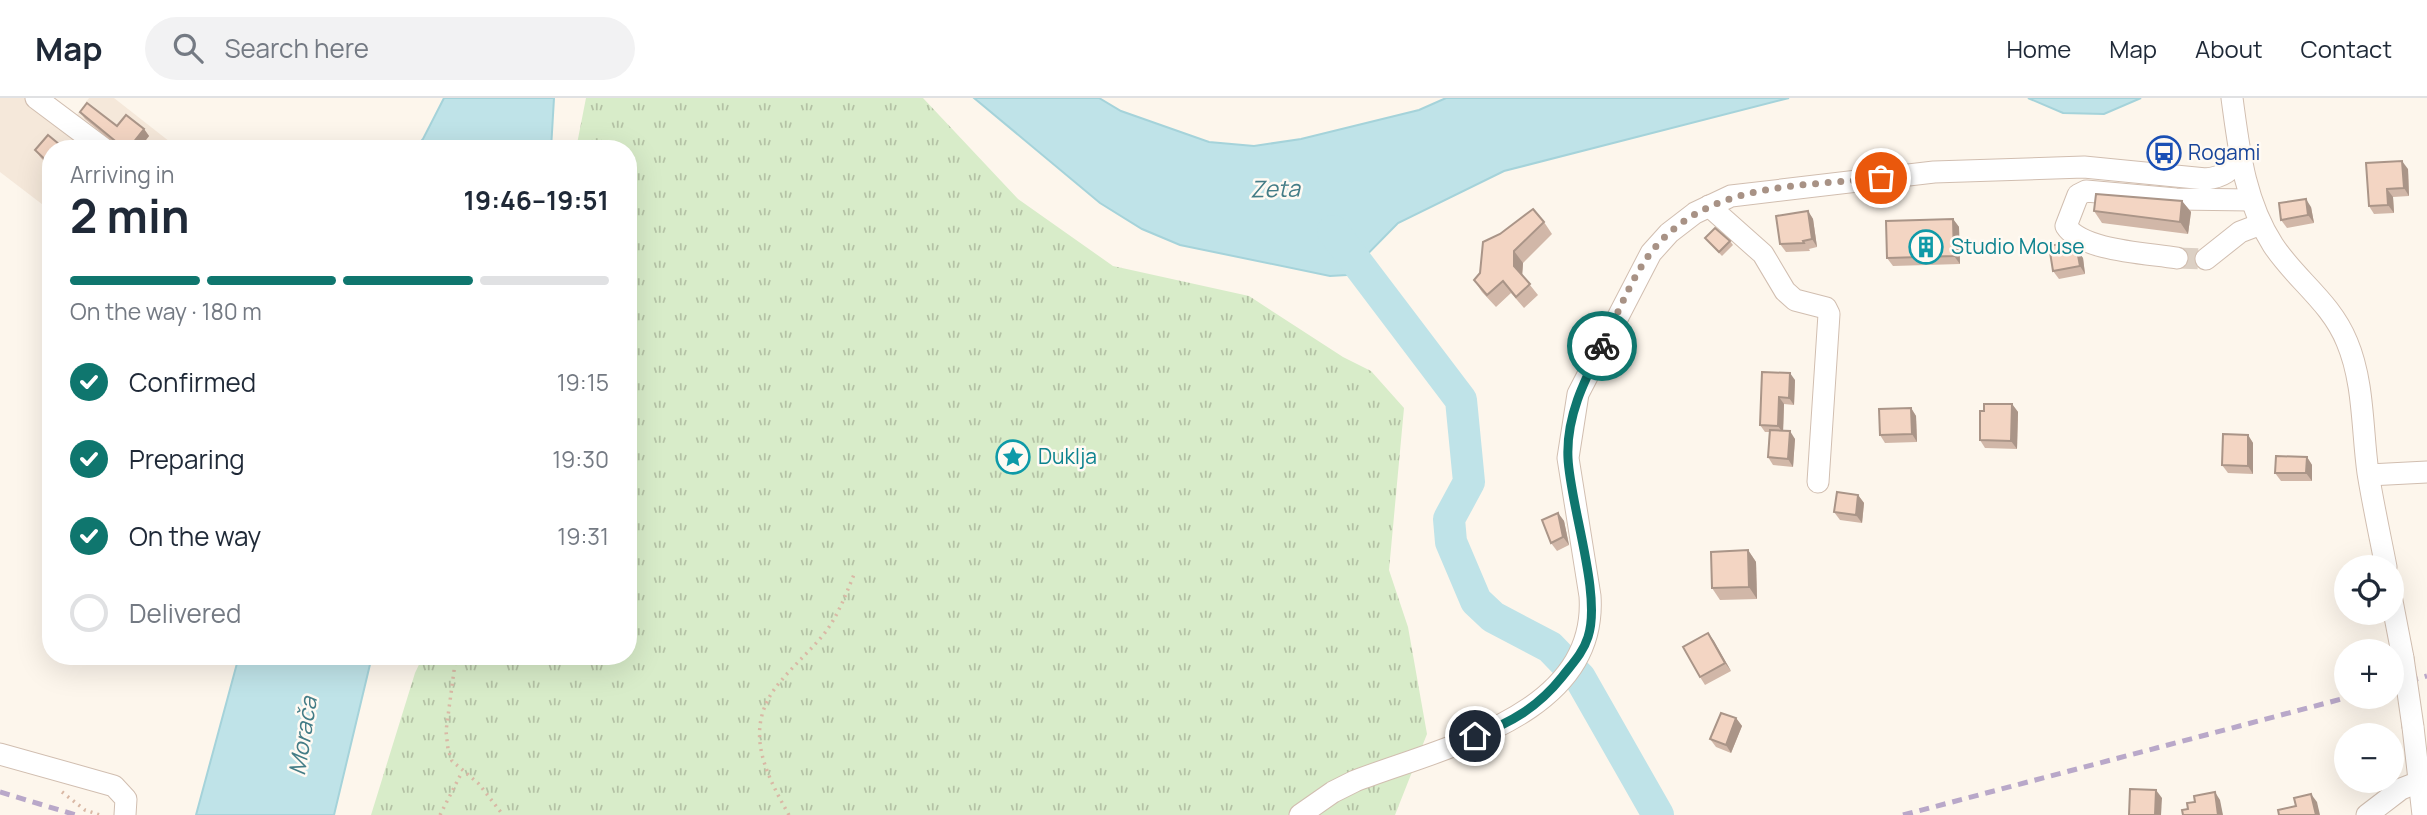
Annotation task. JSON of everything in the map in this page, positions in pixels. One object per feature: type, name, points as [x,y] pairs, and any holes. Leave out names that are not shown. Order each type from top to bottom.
[{"type":"street","points":[[36,98],[92,140]]},
{"type":"street","points":[[2232,98],[2240,157],[2251,200],[2261,224],[2275,247],[2336,320],[2356,368],[2369,475],[2384,555]]},
{"type":"street","points":[[1300,815],[1333,792],[1355,781],[1501,726],[1524,714],[1555,685],[1582,652],[1592,618],[1568,458],[1578,394],[1650,253],[1695,212],[1731,196],[1934,172],[2084,167],[2206,179],[2220,178],[2232,170],[2240,157]]},
{"type":"street","points":[[2177,258],[2095,244],[2075,237],[2066,226],[2078,195],[2086,191],[2176,199],[2251,200]]},
{"type":"street","points":[[1709,206],[1763,254],[1785,291],[1795,300],[1826,307],[1829,314],[1818,482]]},
{"type":"street","points":[[2206,259],[2240,233],[2261,224]]},
{"type":"street","points":[[2369,475],[2427,472]]},
{"type":"street","points":[[2397,625],[2413,726],[2423,815]]},
{"type":"street","points":[[0,754],[114,786],[126,799],[125,815]]},
{"type":"street","points":[[2367,815],[2401,789],[2419,782]]},
{"type":"path","points":[[789,815],[766,774],[759,737],[764,706],[779,683],[825,632],[839,610],[855,572]]},
{"type":"path","points":[[455,665],[446,731],[452,761],[479,784],[503,815]]},
{"type":"path","points":[[440,815],[462,772]]},
{"type":"shaded area","points":[[0,98],[28,98],[68,127],[89,98],[114,98],[168,140],[42,140],[42,204],[0,172]]},
{"type":"green space","name":"Duklja","points":[[586,98],[923,98],[1018,199],[1113,266],[1249,296],[1343,357],[1371,371],[1404,408],[1389,570],[1408,627],[1427,734],[1395,815],[371,815],[419,665],[637,665],[637,140],[578,140]]},
{"type":"water","points":[[444,98],[554,98],[552,140],[423,139]]},
{"type":"water","name":"Zeta","points":[[974,98],[1099,98],[1121,111],[1209,142],[1254,146],[1301,139],[1419,110],[1446,98],[1789,98],[1504,171],[1398,223],[1347,275],[1330,276],[1180,245],[1142,229],[1100,203]]},
{"type":"water","points":[[2028,98],[2141,98],[2104,114],[2063,113]]},
{"type":"water","name":"Morača","points":[[237,665],[370,665],[334,815],[196,815]]},
{"type":"building","points":[[87,103],[117,126],[126,115],[144,129],[135,140],[114,140],[80,112]]},
{"type":"building","points":[[42,142],[42,157],[35,150]]},
{"type":"building","points":[[2402,161],[2404,188],[2387,189],[2388,205],[2369,206],[2366,163]]},
{"type":"building","points":[[2096,194],[2182,201],[2180,222],[2094,211]]},
{"type":"building","points":[[2306,199],[2308,215],[2281,220],[2279,203]]},
{"type":"building","points":[[1533,209],[1544,222],[1514,251],[1514,266],[1530,284],[1516,297],[1503,281],[1487,295],[1474,280],[1480,273],[1483,242],[1500,234]]},
{"type":"building","points":[[1808,211],[1812,239],[1803,241],[1804,243],[1780,244],[1776,216]]},
{"type":"building","name":"Studio Mouse","points":[[1953,219],[1954,256],[1887,258],[1886,221]]},
{"type":"building","points":[[1715,228],[1730,241],[1719,252],[1705,238]]},
{"type":"building","points":[[2066,243],[2067,252],[2077,250],[2080,266],[2053,271],[2049,246]]},
{"type":"building","points":[[1762,372],[1790,373],[1789,398],[1779,397],[1778,426],[1760,425]]},
{"type":"building","points":[[1984,404],[2012,404],[2011,441],[1980,440],[1980,411],[1984,411]]},
{"type":"building","points":[[1911,408],[1912,434],[1880,435],[1879,409]]},
{"type":"building","points":[[1770,430],[1790,431],[1788,459],[1768,457]]},
{"type":"building","points":[[2223,434],[2248,435],[2248,466],[2222,465]]},
{"type":"building","points":[[2276,456],[2307,457],[2306,473],[2275,473]]},
{"type":"building","points":[[1837,492],[1858,495],[1856,515],[1834,512]]},
{"type":"building","points":[[1558,513],[1563,537],[1551,543],[1542,520]]},
{"type":"building","points":[[1748,550],[1749,587],[1712,588],[1711,552]]},
{"type":"building","points":[[1708,633],[1725,663],[1700,677],[1683,647]]},
{"type":"building","points":[[1721,713],[1736,718],[1726,745],[1710,739]]},
{"type":"building","points":[[2130,789],[2156,790],[2155,815],[2129,815]]},
{"type":"building","points":[[2215,792],[2218,815],[2183,815],[2182,810],[2188,809],[2187,803],[2195,802],[2194,796]]},
{"type":"building","points":[[2311,794],[2316,815],[2279,815],[2278,810],[2296,806],[2294,798]]},
{"type":"waterway","points":[[1333,231],[1461,400],[1469,482],[1449,519],[1451,542],[1476,601],[1493,617],[1550,647],[1580,678],[1658,815]]},
{"type":"tunnel","points":[[2177,258],[2206,259]]},
{"type":"railway","points":[[2404,683],[2427,676]]},
{"type":"railway","points":[[1903,815],[2334,701]]},
{"type":"railway","points":[[0,792],[76,815]]},
{"type":"way so far","points":[[1602,346],[1650,253],[1695,212],[1731,196],[1881,178]]},
{"type":"place","name":"Rogami","points":[[2164,153]]},
{"type":"place","name":"Studio Mouse","points":[[1926,247]]},
{"type":"place","name":"Duklja","points":[[1013,457]]},
{"type":"route","points":[[1475,736],[1524,714],[1541,701],[1582,652],[1589,635],[1592,618],[1590,596],[1568,458],[1569,437],[1578,394],[1602,346]]}]
